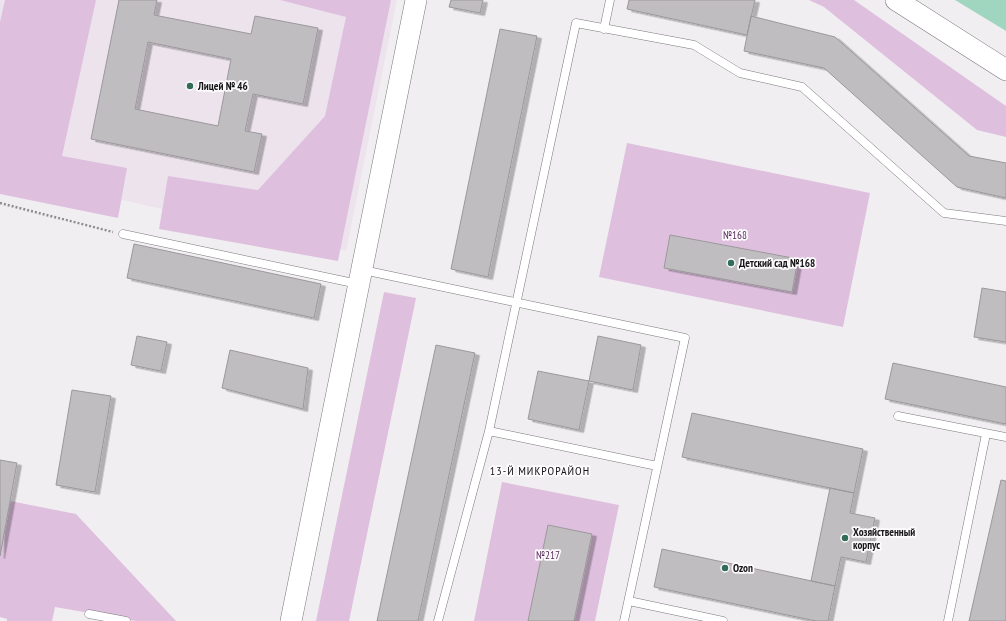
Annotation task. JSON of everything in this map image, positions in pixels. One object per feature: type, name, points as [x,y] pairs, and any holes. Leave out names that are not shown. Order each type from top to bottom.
[{"type":"street","points":[[291,621],[416,0]]},
{"type":"street","points":[[896,0],[1006,70]]},
{"type":"lane","points":[[604,29],[610,0]]},
{"type":"lane","points":[[438,621],[489,431],[576,23],[694,45],[740,73],[802,87],[944,213],[1006,221]]},
{"type":"lane","points":[[123,234],[360,277],[516,301],[685,338],[624,621]]},
{"type":"lane","points":[[898,416],[1006,438]]},
{"type":"lane","points":[[489,431],[657,466]]},
{"type":"lane","points":[[948,621],[986,434]]},
{"type":"lane","points":[[629,600],[723,621]]},
{"type":"lane","points":[[89,614],[126,621]]},
{"type":"path","points":[[0,203],[123,234]]},
{"type":"shaded area","name":"Лицей № 46","points":[[0,0],[397,0],[346,251],[0,172]]},
{"type":"shaded area","points":[[955,0],[1006,0],[1006,31]]},
{"type":"green space","points":[[5,0],[96,0],[62,156],[127,168],[118,218],[0,194],[0,22]]},
{"type":"green space","points":[[280,0],[391,0],[338,261],[159,229],[168,176],[258,190],[325,116],[346,17]]},
{"type":"green space","points":[[809,0],[854,0],[1006,106],[1006,137],[977,130],[824,7]]},
{"type":"green space","name":"№168","points":[[627,143],[870,193],[843,327],[599,277]]},
{"type":"green space","points":[[384,292],[416,298],[349,621],[316,621]]},
{"type":"green space","name":"№217","points":[[502,482],[619,505],[595,621],[474,621]]},
{"type":"green space","points":[[0,499],[76,514],[176,621],[136,621],[55,607],[52,621],[7,621],[7,619],[0,617]]},
{"type":"building","points":[[119,0],[157,0],[154,15],[251,34],[255,16],[318,28],[303,104],[253,94],[245,131],[262,134],[254,172],[91,139]],"holes":[[[148,42],[231,59],[218,126],[135,109]]]},
{"type":"building","points":[[451,0],[483,0],[480,13],[449,7]]},
{"type":"building","points":[[629,0],[755,0],[747,35],[627,9]]},
{"type":"building","points":[[751,16],[835,37],[969,156],[1006,163],[1006,198],[957,187],[824,68],[744,51]]},
{"type":"building","points":[[500,29],[537,36],[488,277],[451,269]]},
{"type":"building","name":"Детский сад №168","points":[[670,235],[798,259],[792,292],[664,268]]},
{"type":"building","points":[[134,244],[321,284],[314,318],[127,278]]},
{"type":"building","points":[[982,288],[1006,292],[1006,342],[974,337]]},
{"type":"building","points":[[137,336],[167,342],[161,371],[131,365]]},
{"type":"building","points":[[598,336],[641,345],[633,390],[589,381]]},
{"type":"building","points":[[436,345],[475,353],[418,621],[377,621]]},
{"type":"building","points":[[230,350],[308,368],[303,409],[222,388]]},
{"type":"building","points":[[893,363],[1006,387],[1006,424],[885,399]]},
{"type":"building","points":[[538,371],[589,381],[579,430],[528,419]]},
{"type":"building","points":[[72,390],[111,396],[95,492],[56,485]]},
{"type":"building","points":[[692,413],[863,449],[854,493],[682,457]]},
{"type":"building","points":[[0,460],[17,463],[0,556]]},
{"type":"building","points":[[1001,480],[1006,481],[1006,621],[969,621]]},
{"type":"building","name":"Хозяйственный корпус","points":[[830,488],[854,493],[850,513],[875,518],[866,562],[841,557],[835,586],[811,581]]},
{"type":"building","points":[[548,525],[592,534],[574,621],[528,621]]},
{"type":"building","points":[[662,549],[835,586],[828,621],[816,621],[654,587]]},
{"type":"place","name":"Лицей № 46","points":[[190,86]]},
{"type":"place","name":"Детский сад №168","points":[[731,263]]},
{"type":"place","name":"Хозяйственный корпус","points":[[845,538]]},
{"type":"place","name":"Ozon","points":[[725,568]]},
{"type":"district","name":"13-Й МИКРОРАЙОН","points":[[540,470]]}]
